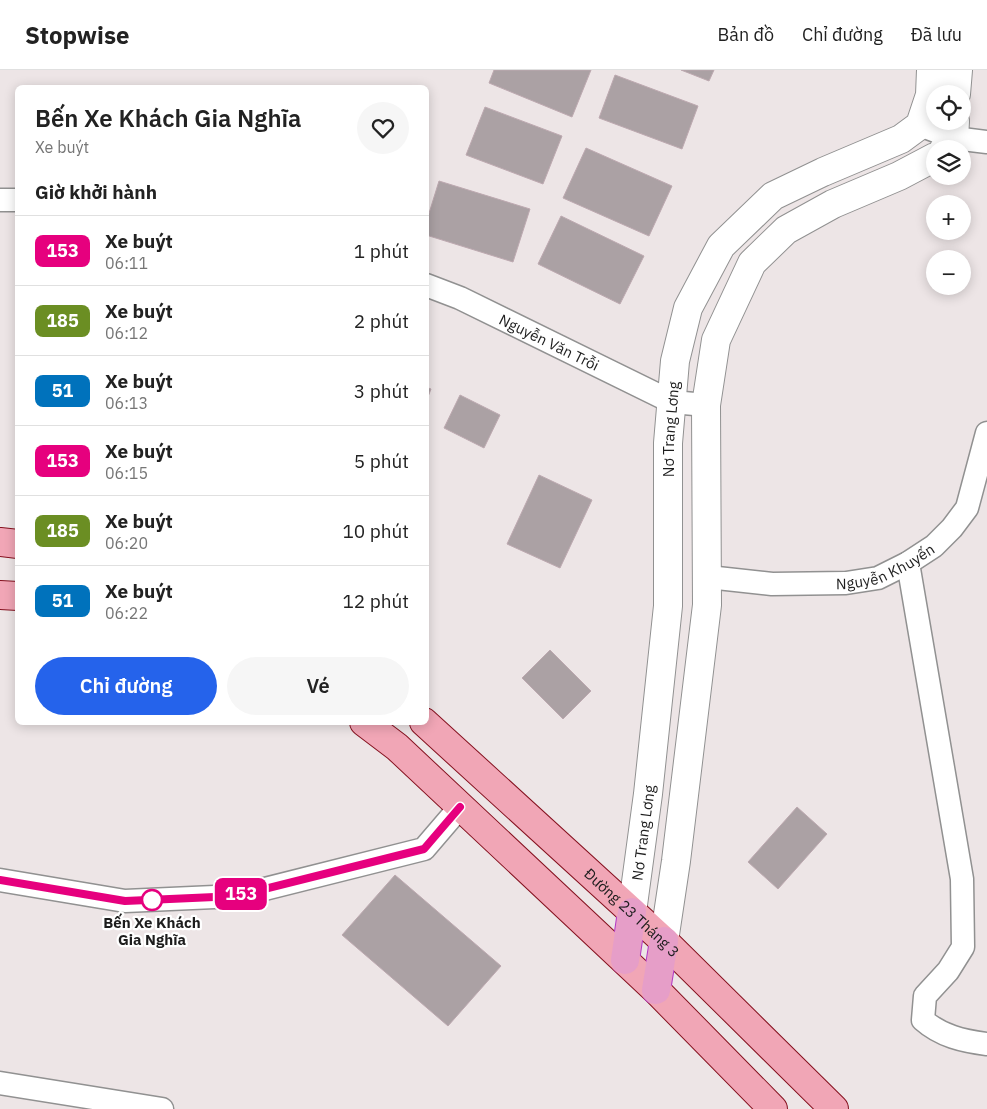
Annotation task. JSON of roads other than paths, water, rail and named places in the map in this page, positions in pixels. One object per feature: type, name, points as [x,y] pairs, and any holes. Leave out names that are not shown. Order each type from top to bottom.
[{"type":"highway","points":[[625,960],[632,912]]},
{"type":"highway","points":[[656,990],[664,941]]},
{"type":"main road","points":[[0,542],[15,544]]},
{"type":"main road","points":[[0,595],[15,596]]},
{"type":"main road","points":[[368,725],[397,747],[625,960],[773,1109]]},
{"type":"main road","name":"Đường 23 Tháng 3","points":[[427,725],[664,941],[834,1109]]},
{"type":"street","points":[[931,70],[930,96],[920,125],[951,136],[987,142]]},
{"type":"street","points":[[957,85],[958,70]]},
{"type":"street","name":"Nơ Trang Lơng","points":[[632,912],[648,794],[668,606],[668,443],[676,361],[688,308],[721,246],[773,196],[901,138],[920,125]]},
{"type":"street","points":[[664,941],[676,861],[707,605],[706,405],[716,340],[752,263],[786,230],[834,204],[926,162]]},
{"type":"street","points":[[0,200],[15,200]]},
{"type":"street","name":"Nguyễn Văn Trỗi","points":[[429,286],[460,298],[672,402]]},
{"type":"street","points":[[672,402],[706,405]]},
{"type":"street","name":"Nguyễn Khuyến","points":[[708,577],[772,584],[846,583],[878,578],[908,563],[934,546],[952,528],[967,508],[987,433]]},
{"type":"street","points":[[908,563],[962,879],[963,947],[948,971],[924,996],[923,1020],[934,1030],[964,1041],[987,1044]]},
{"type":"street","points":[[0,880],[125,901],[237,896],[424,849],[460,807]]},
{"type":"street","points":[[0,1083],[162,1109]]},
{"type":"place","name":"Bến Xe Khách Gia Nghĩa","points":[[152,900]]}]
